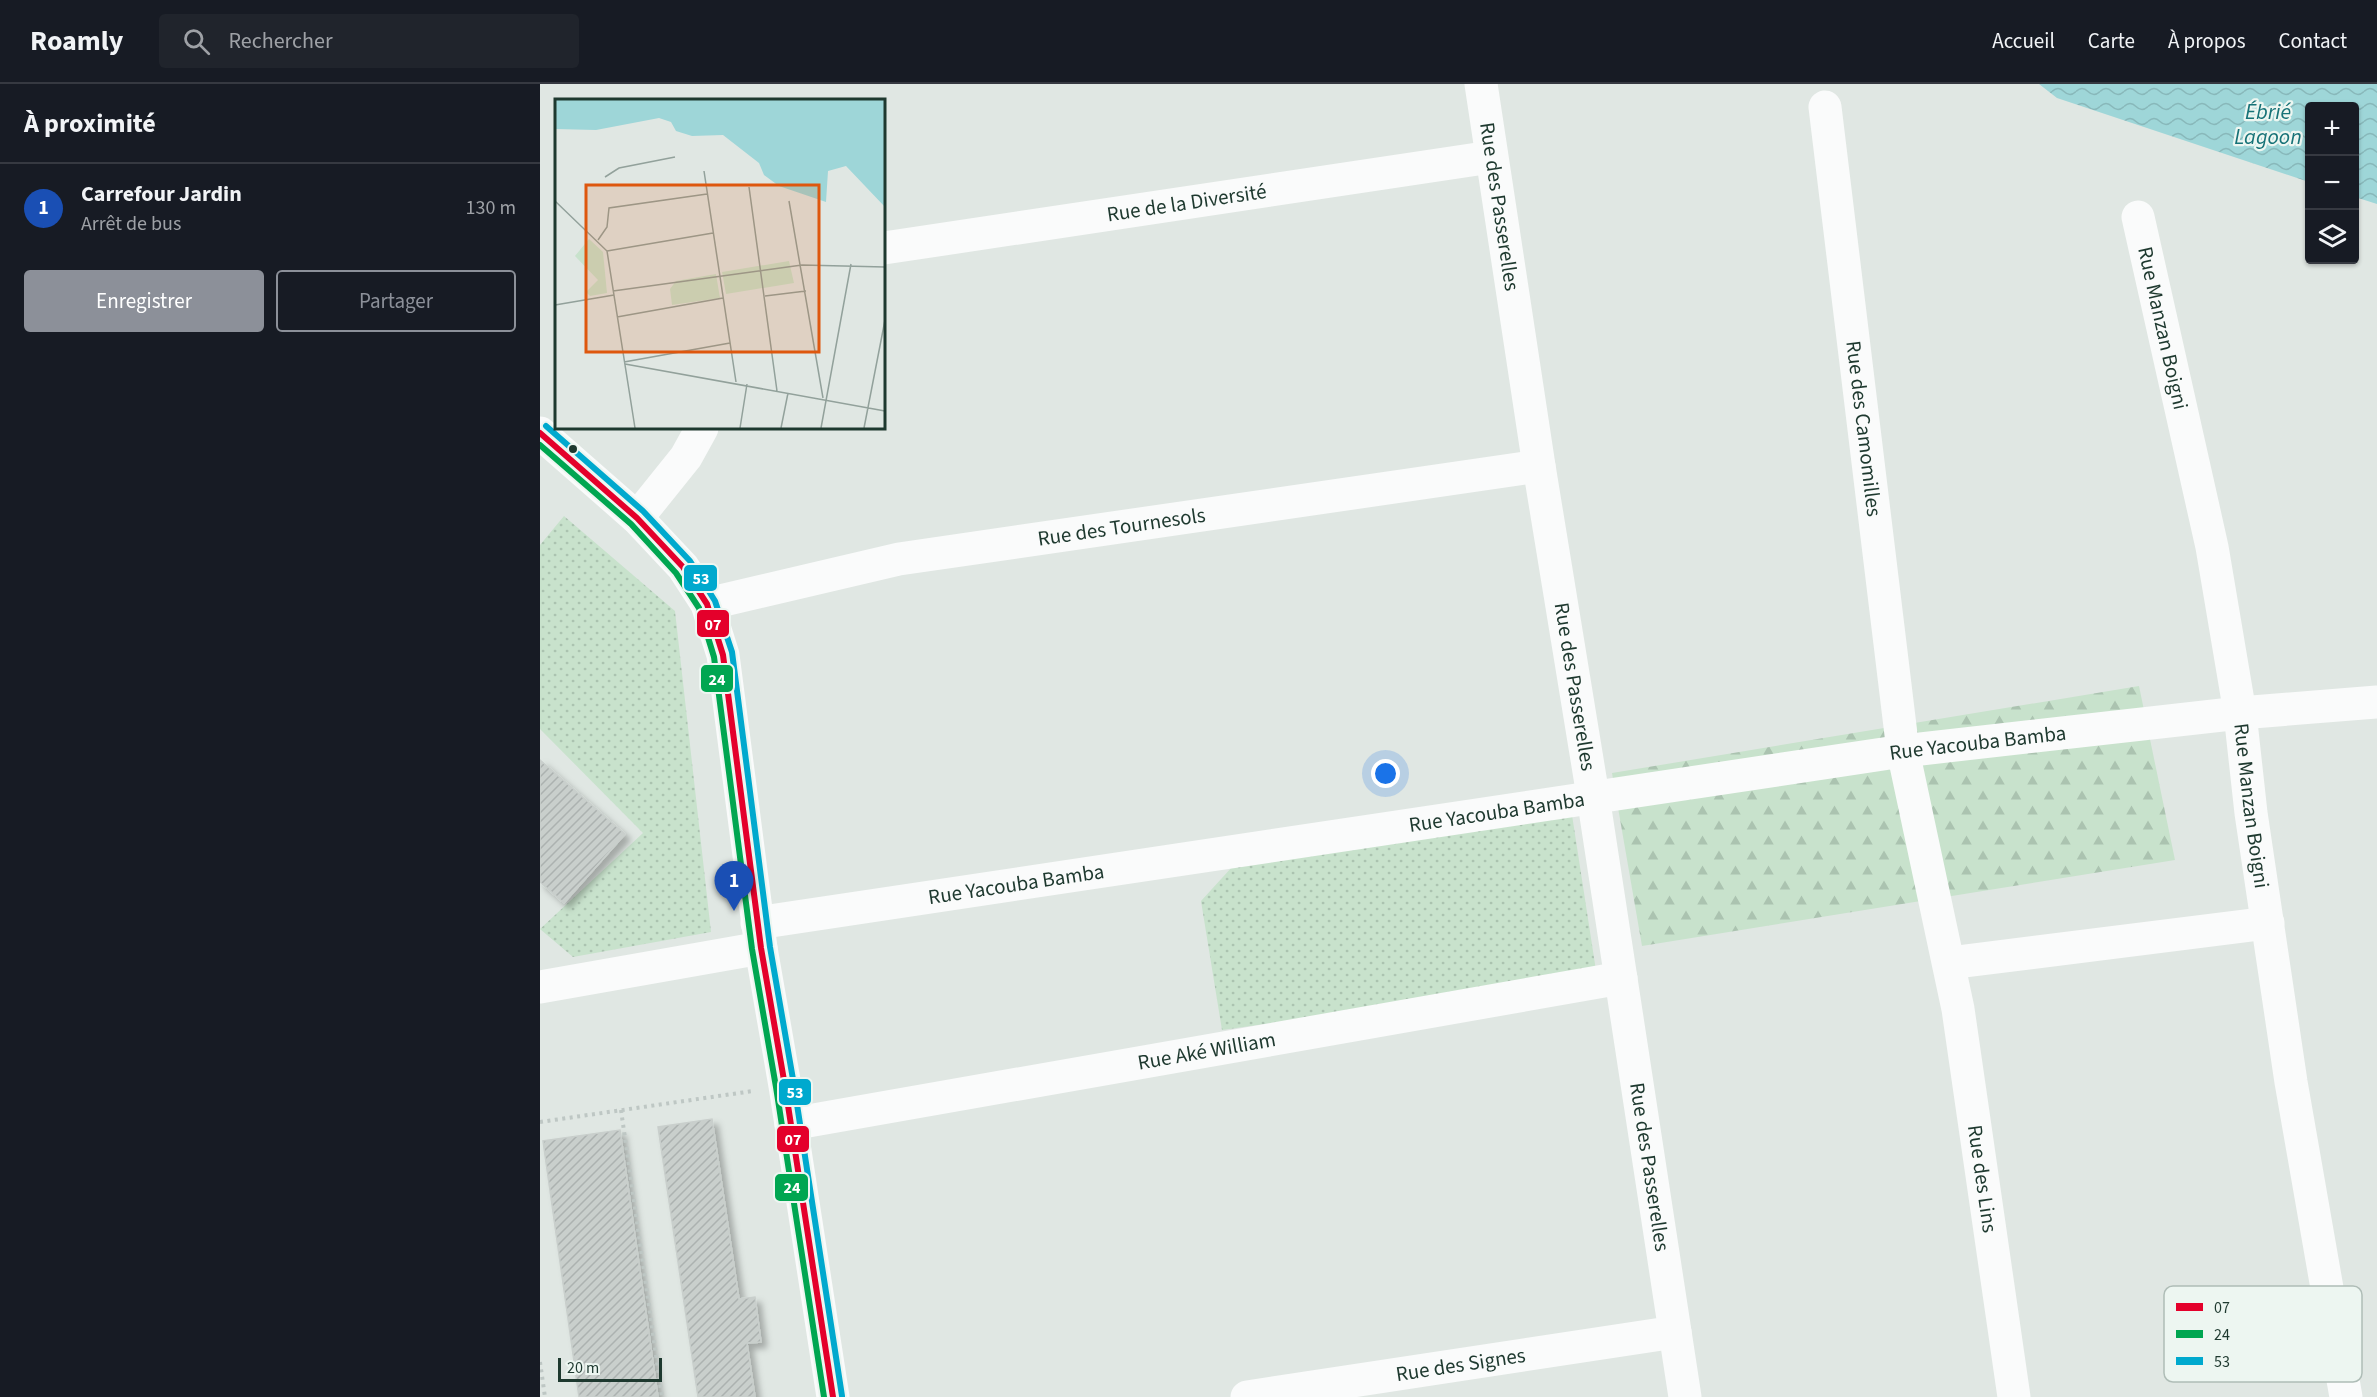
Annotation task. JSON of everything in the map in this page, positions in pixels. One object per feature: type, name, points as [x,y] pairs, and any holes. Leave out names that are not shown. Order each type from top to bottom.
[{"type":"street","name":"Rue des Passerelles","points":[[1481,84],[1685,1397]]},
{"type":"street","name":"Rue des Camomilles","points":[[1825,107],[1903,751],[1949,963]]},
{"type":"street","name":"Rue de la Diversité","points":[[885,248],[1491,157]]},
{"type":"street","name":"Rue Manzan Boigni","points":[[2138,217],[2212,547],[2240,713],[2251,813],[2291,1082],[2327,1286]]},
{"type":"street","points":[[637,519],[686,457],[701,429]]},
{"type":"street","points":[[540,433],[637,519],[683,567],[707,604],[723,655],[759,936],[785,1086],[833,1397]]},
{"type":"street","name":"Rue des Tournesols","points":[[707,604],[899,559],[1539,466]]},
{"type":"street","name":"Rue Yacouba Bamba","points":[[540,987],[759,936],[1593,796],[1903,751],[2240,713],[2377,702]]},
{"type":"street","points":[[1949,963],[2268,923]]},
{"type":"street","name":"Rue des Lins","points":[[1949,963],[1958,1009],[2014,1397]]},
{"type":"street","name":"Rue Aké William","points":[[791,1124],[1621,978]]},
{"type":"street","name":"Rue des Signes","points":[[1247,1397],[1675,1332]]},
{"type":"street","name":"Rue Manzan Boigni","points":[[2343,1382],[2346,1397]]},
{"type":"path","points":[[540,1122],[785,1086]]},
{"type":"path","points":[[621,1110],[662,1397]]},
{"type":"path","points":[[540,1362],[545,1397]]},
{"type":"green space","points":[[564,516],[675,611],[711,932],[573,957],[540,929],[643,833],[540,729],[540,545]]},
{"type":"green space","points":[[2139,686],[2175,860],[1642,946],[1612,773]]},
{"type":"green space","points":[[1568,789],[1597,977],[1222,1030],[1201,901],[1253,844]]},
{"type":"water","name":"Ébrié Lagoon","points":[[2039,84],[2377,84],[2377,204],[2359,198],[2359,102],[2305,102],[2305,181],[2057,98]]},
{"type":"building","points":[[540,760],[625,834],[564,903],[540,882]]},
{"type":"building","points":[[712,1119],[739,1299],[755,1297],[761,1342],[747,1343],[755,1397],[698,1397],[658,1127]]},
{"type":"building","points":[[620,1130],[658,1397],[579,1397],[543,1141]]},
{"type":"transit line","name":"53","points":[[546,426],[643,511],[690,561],[715,601],[732,652],[770,947],[794,1085],[842,1396]]},
{"type":"transit line","name":"07","points":[[540,433],[637,518],[683,567],[707,604],[723,655],[761,948],[785,1086],[833,1397]]},
{"type":"transit line","name":"24","points":[[540,445],[631,524],[676,573],[699,608],[714,657],[752,949],[824,1397]]},
{"type":"place","name":"Carrefour Jardin","points":[[734,911]]}]
